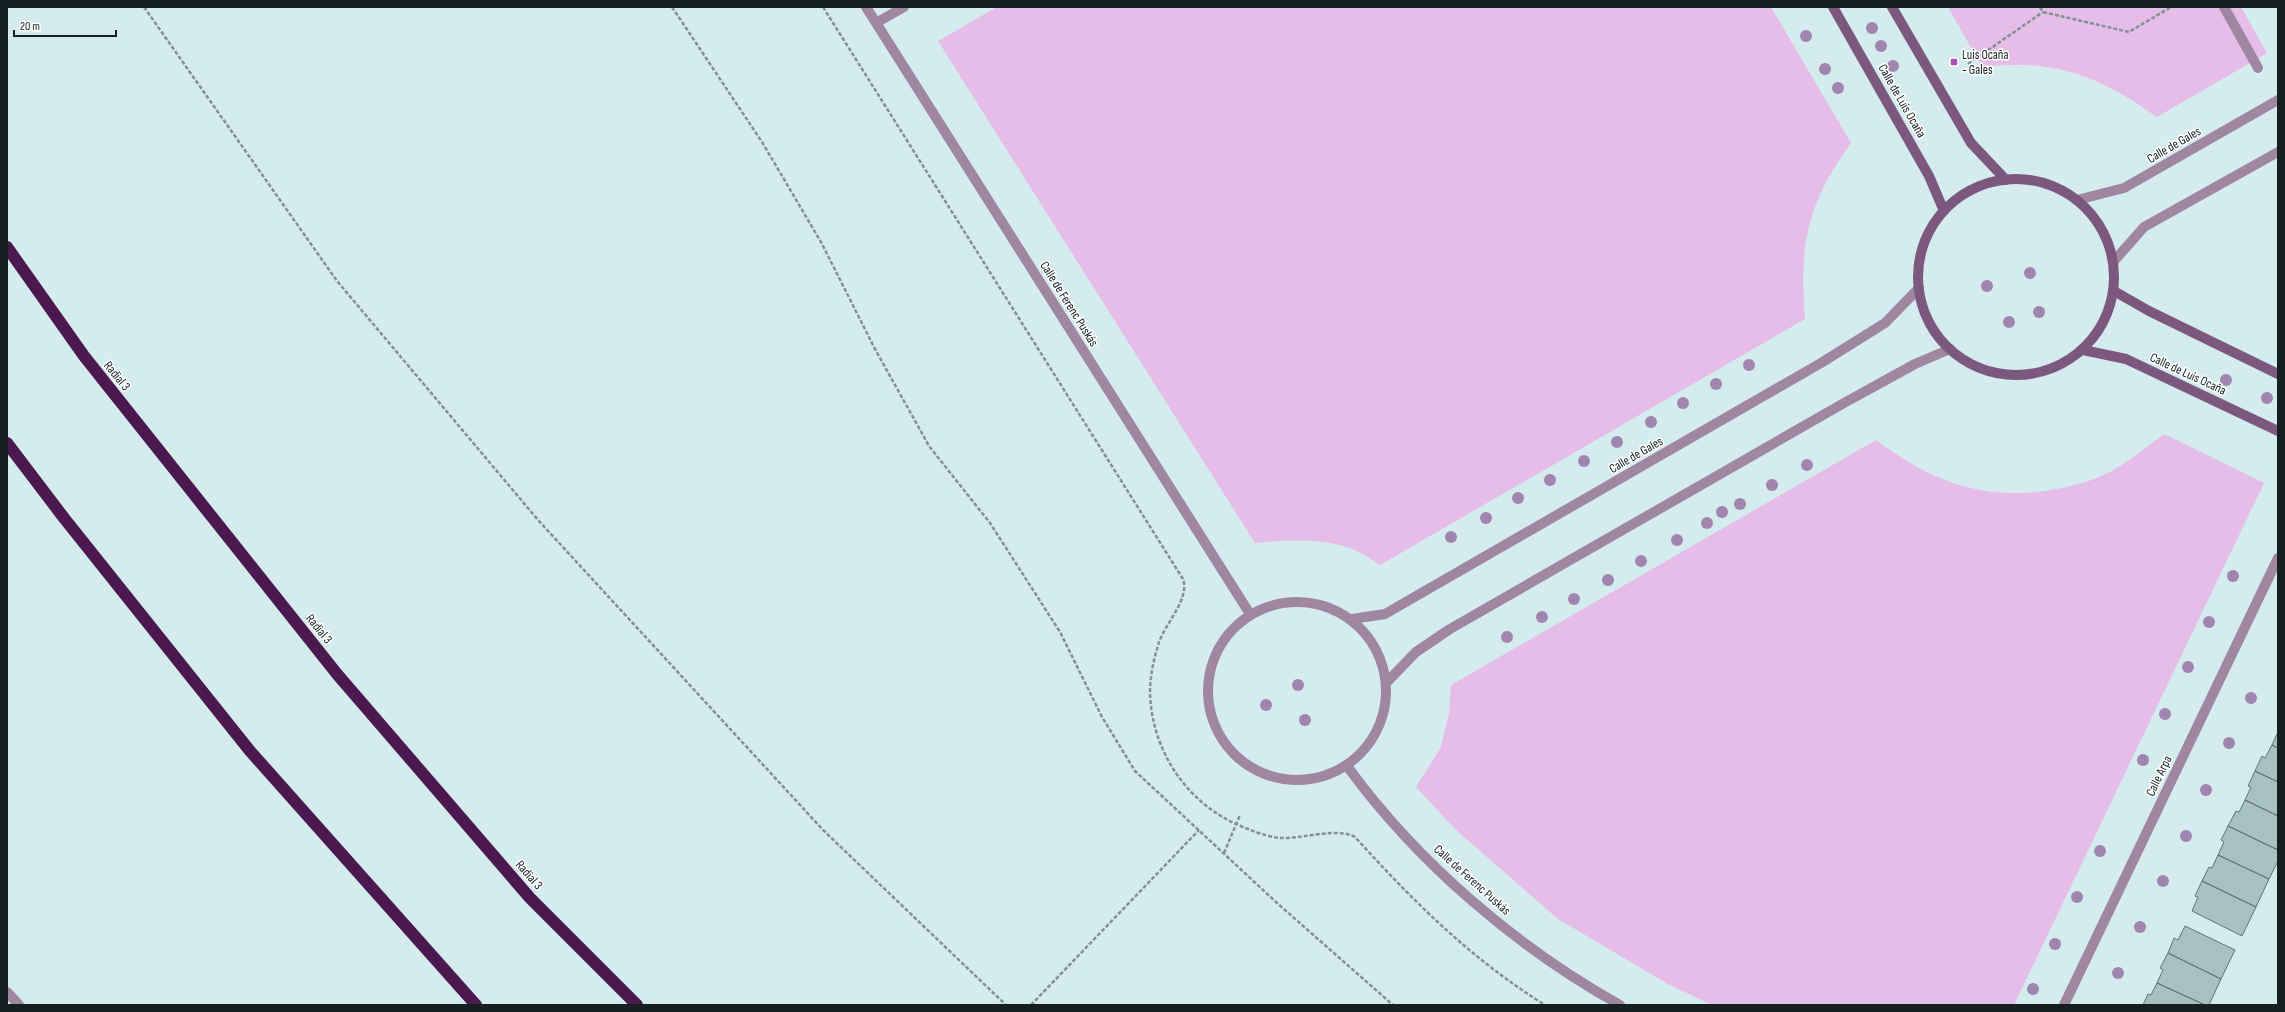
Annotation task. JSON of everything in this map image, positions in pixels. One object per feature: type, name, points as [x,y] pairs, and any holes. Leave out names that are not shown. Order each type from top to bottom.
[{"type":"highway","name":"Radial 3","points":[[7,247],[84,356],[337,674],[530,898],[637,1005]]},
{"type":"highway","points":[[7,443],[64,518],[250,752],[476,1005]]},
{"type":"main road","name":"Calle de Luis Ocaña","points":[[1833,7],[1929,176],[1944,211]]},
{"type":"main road","points":[[1892,7],[1971,143],[2006,180]]},
{"type":"main road","points":[[2006,180],[2025,180],[2043,183],[2077,200],[2094,217],[2106,238],[2114,261],[2114,291],[2108,313],[2098,333],[2083,350],[2058,366],[2041,372],[2016,376],[1992,372],[1969,364],[1950,349],[1934,331],[1927,317],[1919,288],[1919,267],[1923,246],[1932,227],[1944,211],[1962,196],[1983,185],[2006,180]]},
{"type":"main road","points":[[2114,291],[2149,311],[2278,374]]},
{"type":"main road","name":"Calle de Luis Ocaña","points":[[2083,350],[2126,359],[2278,431]]},
{"type":"street","name":"Calle de Ferenc Puskás","points":[[866,7],[1250,614]]},
{"type":"street","points":[[876,23],[904,7]]},
{"type":"street","points":[[2224,7],[2258,68]]},
{"type":"street","name":"Calle de Gales","points":[[2077,200],[2124,188],[2278,100]]},
{"type":"street","points":[[2114,261],[2144,227],[2278,152]]},
{"type":"street","name":"Calle de Gales","points":[[1352,620],[1385,614],[1815,366],[1885,323],[1919,288]]},
{"type":"street","points":[[1387,682],[1416,652],[1450,629],[1844,403],[1915,364],[1950,349]]},
{"type":"street","name":"Calle Arpa","points":[[2064,1005],[2278,558]]},
{"type":"street","points":[[1302,601],[1328,606],[1352,620],[1369,637],[1381,659],[1387,682],[1386,706],[1378,729],[1365,750],[1347,766],[1320,778],[1292,780],[1263,774],[1239,759],[1220,738],[1209,712],[1207,684],[1210,670],[1214,656],[1228,632],[1250,614],[1275,603],[1302,601]]},
{"type":"street","name":"Calle de Ferenc Puskás","points":[[1347,766],[1363,788],[1407,838],[1485,912],[1577,981],[1620,1005]]},
{"type":"street","points":[[7,992],[19,1005]]},
{"type":"path","points":[[144,7],[338,281],[538,520],[823,830],[1006,1005]]},
{"type":"path","points":[[672,7],[762,142],[821,242],[875,350],[929,446],[990,523],[1060,632],[1102,717],[1135,772],[1393,1005]]},
{"type":"path","points":[[823,7],[1183,579],[1186,586],[1183,599],[1165,628],[1152,668],[1150,692],[1152,718],[1165,754],[1187,789],[1210,810],[1236,825],[1279,838],[1307,837],[1343,832],[1350,834],[1412,899],[1448,932],[1524,992],[1545,1005]]},
{"type":"path","points":[[2040,7],[2043,12],[2129,32],[2171,7]]},
{"type":"path","points":[[1968,64],[2043,12]]},
{"type":"path","points":[[1224,853],[1240,815]]},
{"type":"path","points":[[1031,1005],[1199,830]]},
{"type":"shaded area","points":[[997,7],[1771,7],[1851,143],[1824,186],[1809,226],[1803,268],[1805,319],[1380,565],[1350,548],[1327,543],[1315,541],[1279,541],[1255,543],[938,41]]},
{"type":"shaded area","points":[[1948,7],[2241,7],[2267,53],[2157,117],[2115,91],[2075,73],[2032,65],[1982,67]]},
{"type":"shaded area","points":[[2164,434],[2264,483],[2014,1005],[1712,1005],[1668,984],[1558,919],[1456,830],[1416,787],[1440,749],[1449,714],[1451,685],[1876,440],[1897,455],[1940,478],[1961,486],[1983,491],[2006,493],[2057,489],[2088,481],[2110,472],[2123,464]]},
{"type":"building","points":[[2278,732],[2278,748],[2272,745]]},
{"type":"building","points":[[2272,745],[2278,748],[2278,782],[2255,771],[2262,756],[2265,758]]},
{"type":"building","points":[[2255,771],[2278,782],[2278,816],[2245,800],[2251,787],[2248,786]]},
{"type":"building","points":[[2245,800],[2278,816],[2278,850],[2228,826],[2236,811],[2239,812]]},
{"type":"building","points":[[2228,826],[2278,850],[2278,861],[2269,879],[2218,855],[2224,842],[2221,840]]},
{"type":"building","points":[[2218,855],[2269,879],[2256,907],[2202,881],[2209,867],[2212,868]]},
{"type":"building","points":[[2202,881],[2256,907],[2242,936],[2192,911],[2198,897],[2195,896]]},
{"type":"building","points":[[2185,926],[2235,950],[2221,979],[2168,953],[2174,938],[2178,940]]},
{"type":"building","points":[[2168,953],[2221,979],[2209,1005],[2205,1005],[2157,983],[2163,970],[2160,968]]},
{"type":"building","points":[[2157,983],[2205,1005],[2143,1005],[2148,994],[2151,995]]},
{"type":"place","name":"Luis Ocaña - Gales","points":[[1954,62]]}]
